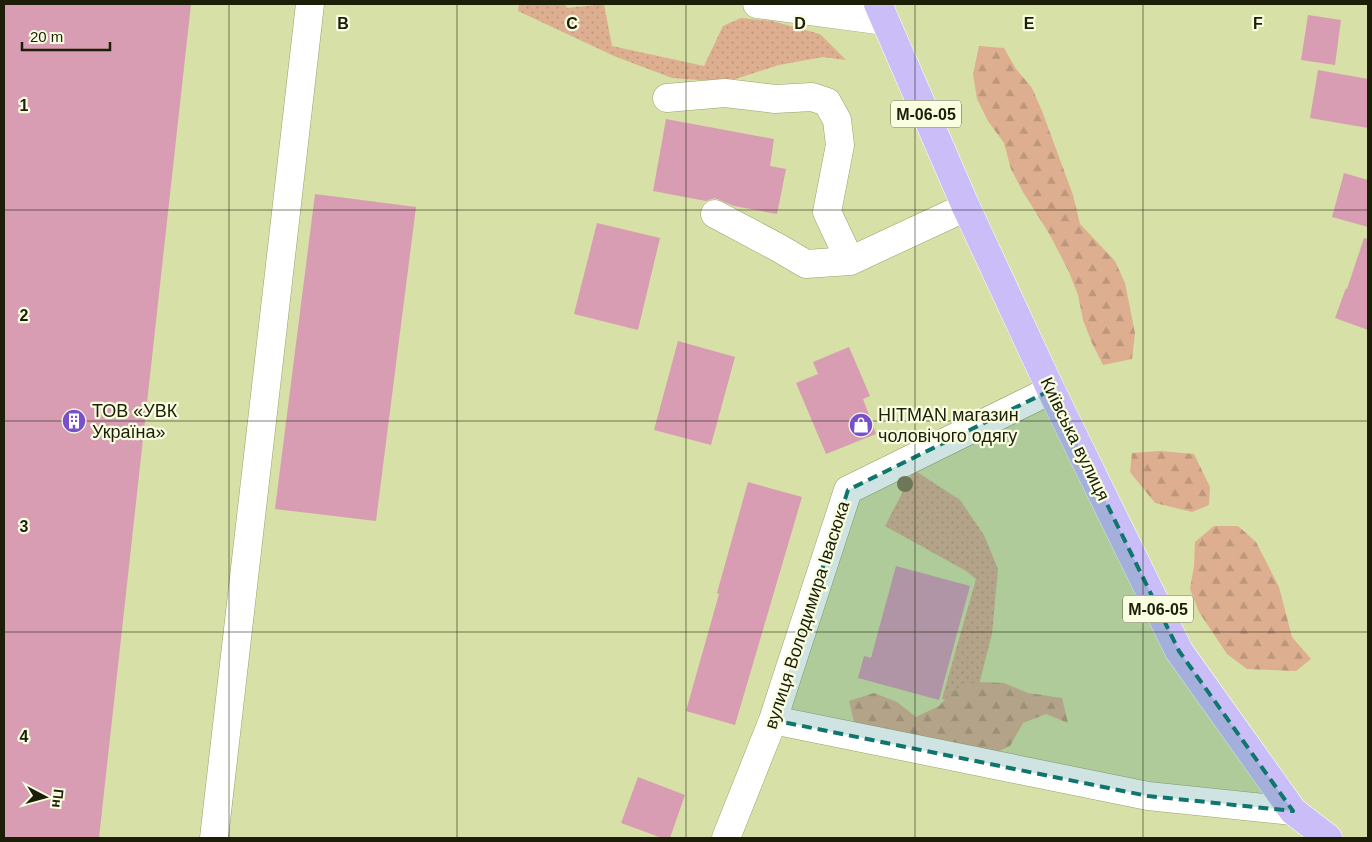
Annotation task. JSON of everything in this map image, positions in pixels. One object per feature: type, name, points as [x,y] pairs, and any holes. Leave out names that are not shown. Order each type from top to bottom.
[{"type":"highway","name":"Київська вулиця","points":[[881,12],[966,207],[1051,390],[1179,651],[1293,811],[1328,838]]},
{"type":"street","points":[[214,838],[310,4]]},
{"type":"street","points":[[757,4],[881,12]]},
{"type":"street","points":[[667,98],[725,93],[775,99],[812,98],[826,102],[837,120],[840,145],[827,212],[850,261]]},
{"type":"street","points":[[716,214],[806,264],[850,261],[966,207]]},
{"type":"street","name":"вулиця Володимира Івасюка","points":[[726,838],[773,720],[848,490],[1051,390]]},
{"type":"street","points":[[773,720],[1148,796],[1293,811]]},
{"type":"highlighted area","points":[[1051,390],[1179,651],[1293,811],[1148,796],[773,720],[848,490]]},
{"type":"green space","points":[[519,4],[565,4],[567,8],[604,4],[612,46],[704,66],[723,26],[741,18],[772,21],[820,34],[846,60],[823,57],[779,65],[726,82],[672,78],[614,56],[518,11]]},
{"type":"green space","points":[[979,46],[1004,48],[1016,69],[1032,88],[1073,195],[1080,224],[1115,261],[1125,283],[1135,333],[1132,359],[1103,365],[1092,343],[1069,272],[1050,235],[1011,169],[1004,143],[988,121],[977,99],[973,74]]},
{"type":"green space","points":[[1160,451],[1194,454],[1210,487],[1209,505],[1192,512],[1155,503],[1130,472],[1132,453]]},
{"type":"green space","points":[[914,470],[960,500],[984,535],[998,569],[992,634],[973,708],[942,699],[976,579],[966,571],[885,526]]},
{"type":"green space","points":[[1214,526],[1238,526],[1256,542],[1279,587],[1292,637],[1311,659],[1296,671],[1247,669],[1227,654],[1199,612],[1190,589],[1194,566],[1195,542]]},
{"type":"green space","points":[[980,682],[1004,683],[1028,693],[1062,698],[1068,723],[1046,714],[1023,723],[1010,746],[986,757],[855,726],[849,701],[874,693],[897,702],[916,717],[939,706],[956,689]]},
{"type":"building","name":"ТОВ «УВК Україна»","points":[[4,4],[191,4],[99,838],[4,838]]},
{"type":"building","points":[[1308,15],[1341,20],[1335,65],[1301,60]]},
{"type":"building","points":[[1318,70],[1368,79],[1368,128],[1310,118]]},
{"type":"building","points":[[666,119],[774,139],[770,166],[786,169],[777,214],[734,206],[715,198],[706,201],[653,191]]},
{"type":"building","points":[[1344,173],[1368,180],[1368,227],[1332,217]]},
{"type":"building","points":[[315,194],[416,207],[376,521],[275,509]]},
{"type":"building","points":[[597,223],[660,238],[638,330],[574,314]]},
{"type":"building","points":[[1364,238],[1368,239],[1368,330],[1335,318]]},
{"type":"building","points":[[678,341],[735,357],[711,445],[654,430]]},
{"type":"building","points":[[849,347],[870,396],[863,399],[876,434],[826,454],[796,383],[818,374],[813,362]]},
{"type":"building","points":[[748,482],[802,497],[735,725],[686,711]]},
{"type":"building","points":[[896,566],[970,586],[939,700],[858,678],[864,656],[871,658]]},
{"type":"building","points":[[638,777],[685,795],[670,838],[662,838],[621,823]]},
{"type":"place","name":"ТОВ «УВК Україна»","points":[[74,421]]},
{"type":"place","name":"HITMAN магазин чоловічого одягу","points":[[861,425]]}]
